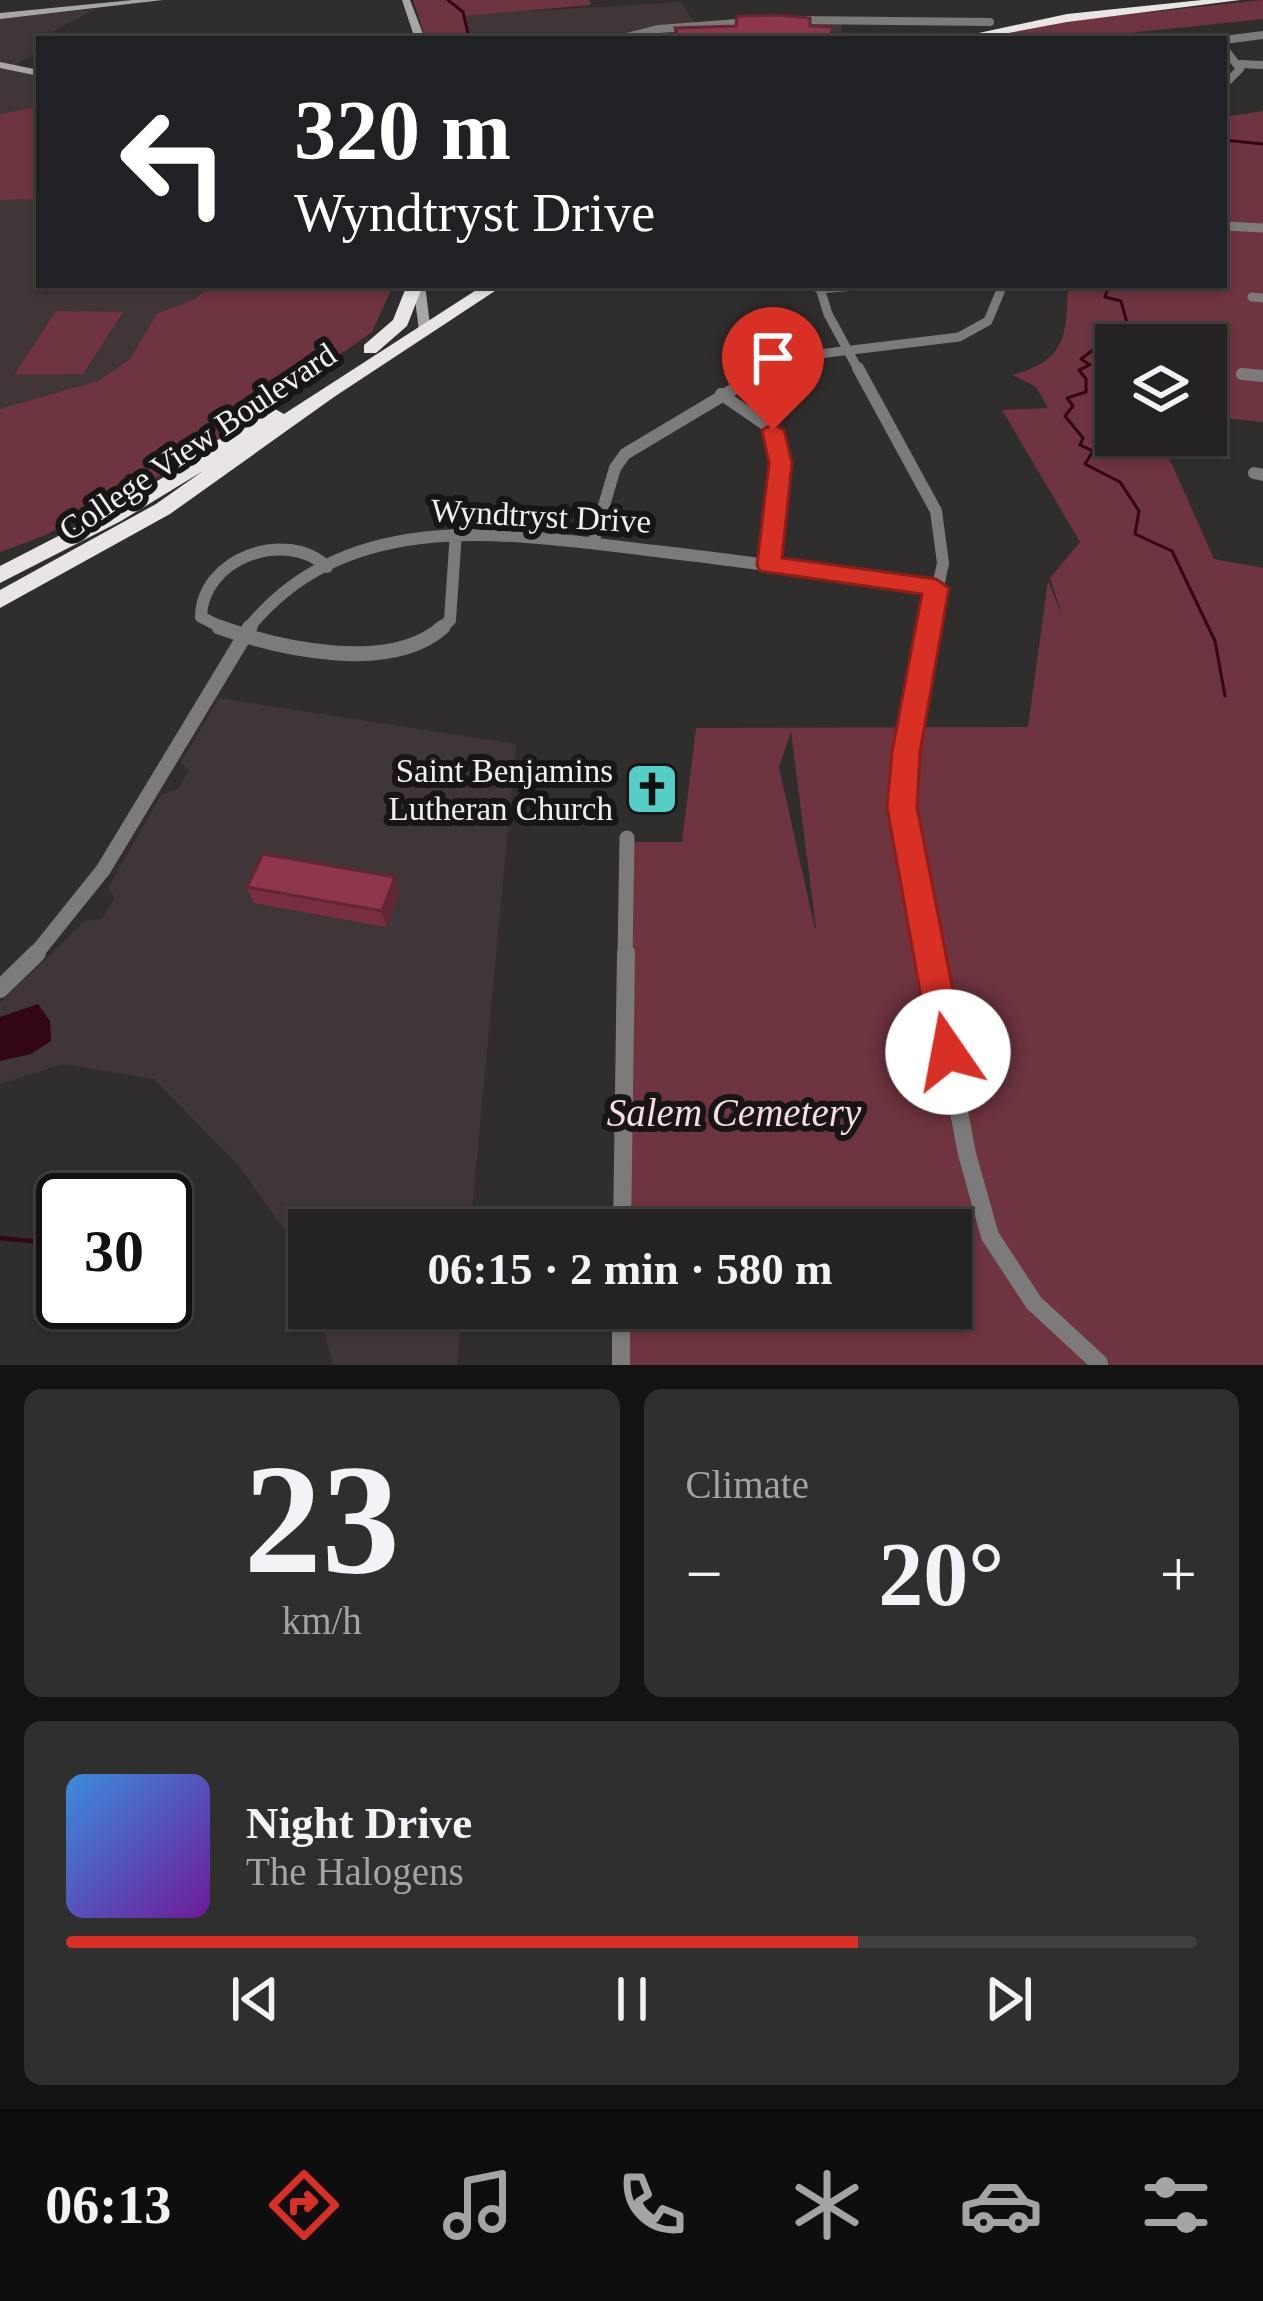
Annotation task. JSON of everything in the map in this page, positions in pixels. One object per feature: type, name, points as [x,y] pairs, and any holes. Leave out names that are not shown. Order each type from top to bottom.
[{"type":"highway","points":[[972,36],[1066,18],[1234,0]]},
{"type":"highway","points":[[309,394],[393,331],[417,288]]},
{"type":"highway","points":[[425,288],[442,297],[471,296]]},
{"type":"highway","points":[[425,327],[487,288]]},
{"type":"highway","points":[[425,327],[488,288]]},
{"type":"highway","name":"College View Boulevard","points":[[0,575],[181,478],[309,394],[425,327]]},
{"type":"highway","name":"College View Boulevard","points":[[0,600],[163,509],[425,327]]},
{"type":"highway","points":[[0,561],[122,504],[288,407]]},
{"type":"main road","points":[[0,16],[159,0]]},
{"type":"main road","points":[[406,0],[417,36]]},
{"type":"main road","points":[[0,65],[36,72]]},
{"type":"main road","points":[[419,288],[425,327]]},
{"type":"street","points":[[682,10],[692,27]]},
{"type":"street","points":[[777,20],[990,22]]},
{"type":"street","points":[[637,36],[762,21]]},
{"type":"street","points":[[1227,43],[1263,35]]},
{"type":"street","points":[[1227,48],[1240,64],[1263,65]]},
{"type":"street","points":[[1227,83],[1238,75],[1240,64]]},
{"type":"street","points":[[1227,226],[1263,228]]},
{"type":"street","points":[[819,288],[936,511],[943,562],[906,752],[902,807],[967,1154],[990,1236],[1034,1303],[1100,1364]]},
{"type":"street","points":[[593,543],[615,468],[625,454],[786,358],[964,335],[988,321],[1002,288]]},
{"type":"street","points":[[1242,374],[1263,376]]},
{"type":"street","points":[[722,394],[773,430],[778,444],[769,565]]},
{"type":"street","points":[[327,567],[311,553],[280,547],[248,558],[206,586],[200,598],[201,616],[207,624],[244,634],[368,654],[410,650],[440,632],[449,620],[456,532]]},
{"type":"street","name":"Wyndtryst Drive","points":[[0,988],[41,952],[87,898],[244,634],[279,598],[327,567],[377,545],[456,532],[593,543],[936,588]]},
{"type":"street","points":[[622,1209],[626,838]]},
{"type":"street","points":[[620,1365],[621,1329]]},
{"type":"shaded area","points":[[681,2],[696,25],[841,18],[842,36],[472,36],[464,15]]},
{"type":"shaded area","points":[[96,9],[36,36],[36,52],[9,69],[36,74],[36,288],[392,288],[372,332],[186,462],[43,536],[0,552],[0,18]]},
{"type":"shaded area","points":[[219,698],[516,744],[472,1209],[288,1209],[288,1235],[239,1166],[154,1079],[63,1064],[0,1084],[0,1003],[85,921],[102,919],[115,898],[108,888],[161,795],[178,789],[189,771],[181,762]]},
{"type":"shaded area","points":[[38,1004],[50,1021],[51,1041],[31,1054],[0,1061],[0,1017]]},
{"type":"shaded area","points":[[324,1329],[460,1329],[457,1365],[333,1365]]},
{"type":"green space","points":[[413,0],[589,0],[591,5],[464,16],[472,36],[425,36]]},
{"type":"green space","points":[[1263,0],[1263,19],[1101,36],[990,36],[1076,20]]},
{"type":"green space","points":[[36,108],[36,199],[0,200],[0,114]]},
{"type":"green space","name":"Salem Cemetery","points":[[1263,111],[1263,422],[1227,418],[1227,324],[1095,324],[1095,456],[1168,456],[1214,559],[1263,568],[1263,1365],[628,1365],[628,1329],[972,1329],[972,1209],[628,1209],[630,842],[682,842],[696,728],[1028,727],[1048,581],[1062,615],[1050,578],[1080,542],[1002,410],[1048,408],[1036,387],[1012,375],[1044,362],[1064,332],[1068,288],[1227,288],[1227,117]],"holes":[[[791,732],[815,929],[779,767]]]},
{"type":"green space","points":[[207,288],[392,288],[372,332],[186,462],[43,536],[0,552],[0,409],[98,381],[130,359],[157,314],[197,298]]},
{"type":"green space","points":[[56,311],[123,312],[83,374],[14,375]]},
{"type":"building","points":[[737,16],[810,18],[810,26],[831,27],[832,36],[678,36],[675,28],[736,26]]},
{"type":"building","points":[[263,854],[395,877],[382,911],[247,887]]},
{"type":"waterway","points":[[448,0],[463,12],[469,36]]},
{"type":"waterway","points":[[1227,140],[1263,144]]},
{"type":"waterway","points":[[1108,288],[1105,297],[1121,301],[1127,324]]},
{"type":"waterway","points":[[1095,348],[1081,359],[1090,365],[1079,370],[1086,379],[1086,392],[1067,398],[1073,406],[1065,416],[1083,438],[1080,445],[1093,451],[1085,464],[1120,482],[1139,511],[1135,534],[1172,551],[1215,641],[1225,696]]},
{"type":"waterway","points":[[0,1238],[36,1241]]},
{"type":"place","name":"Saint Benjamins Lutheran Church","points":[[652,789]]},
{"type":"route","points":[[773,430],[780,463],[769,565],[936,588],[914,700],[902,807],[948,1052]]}]
